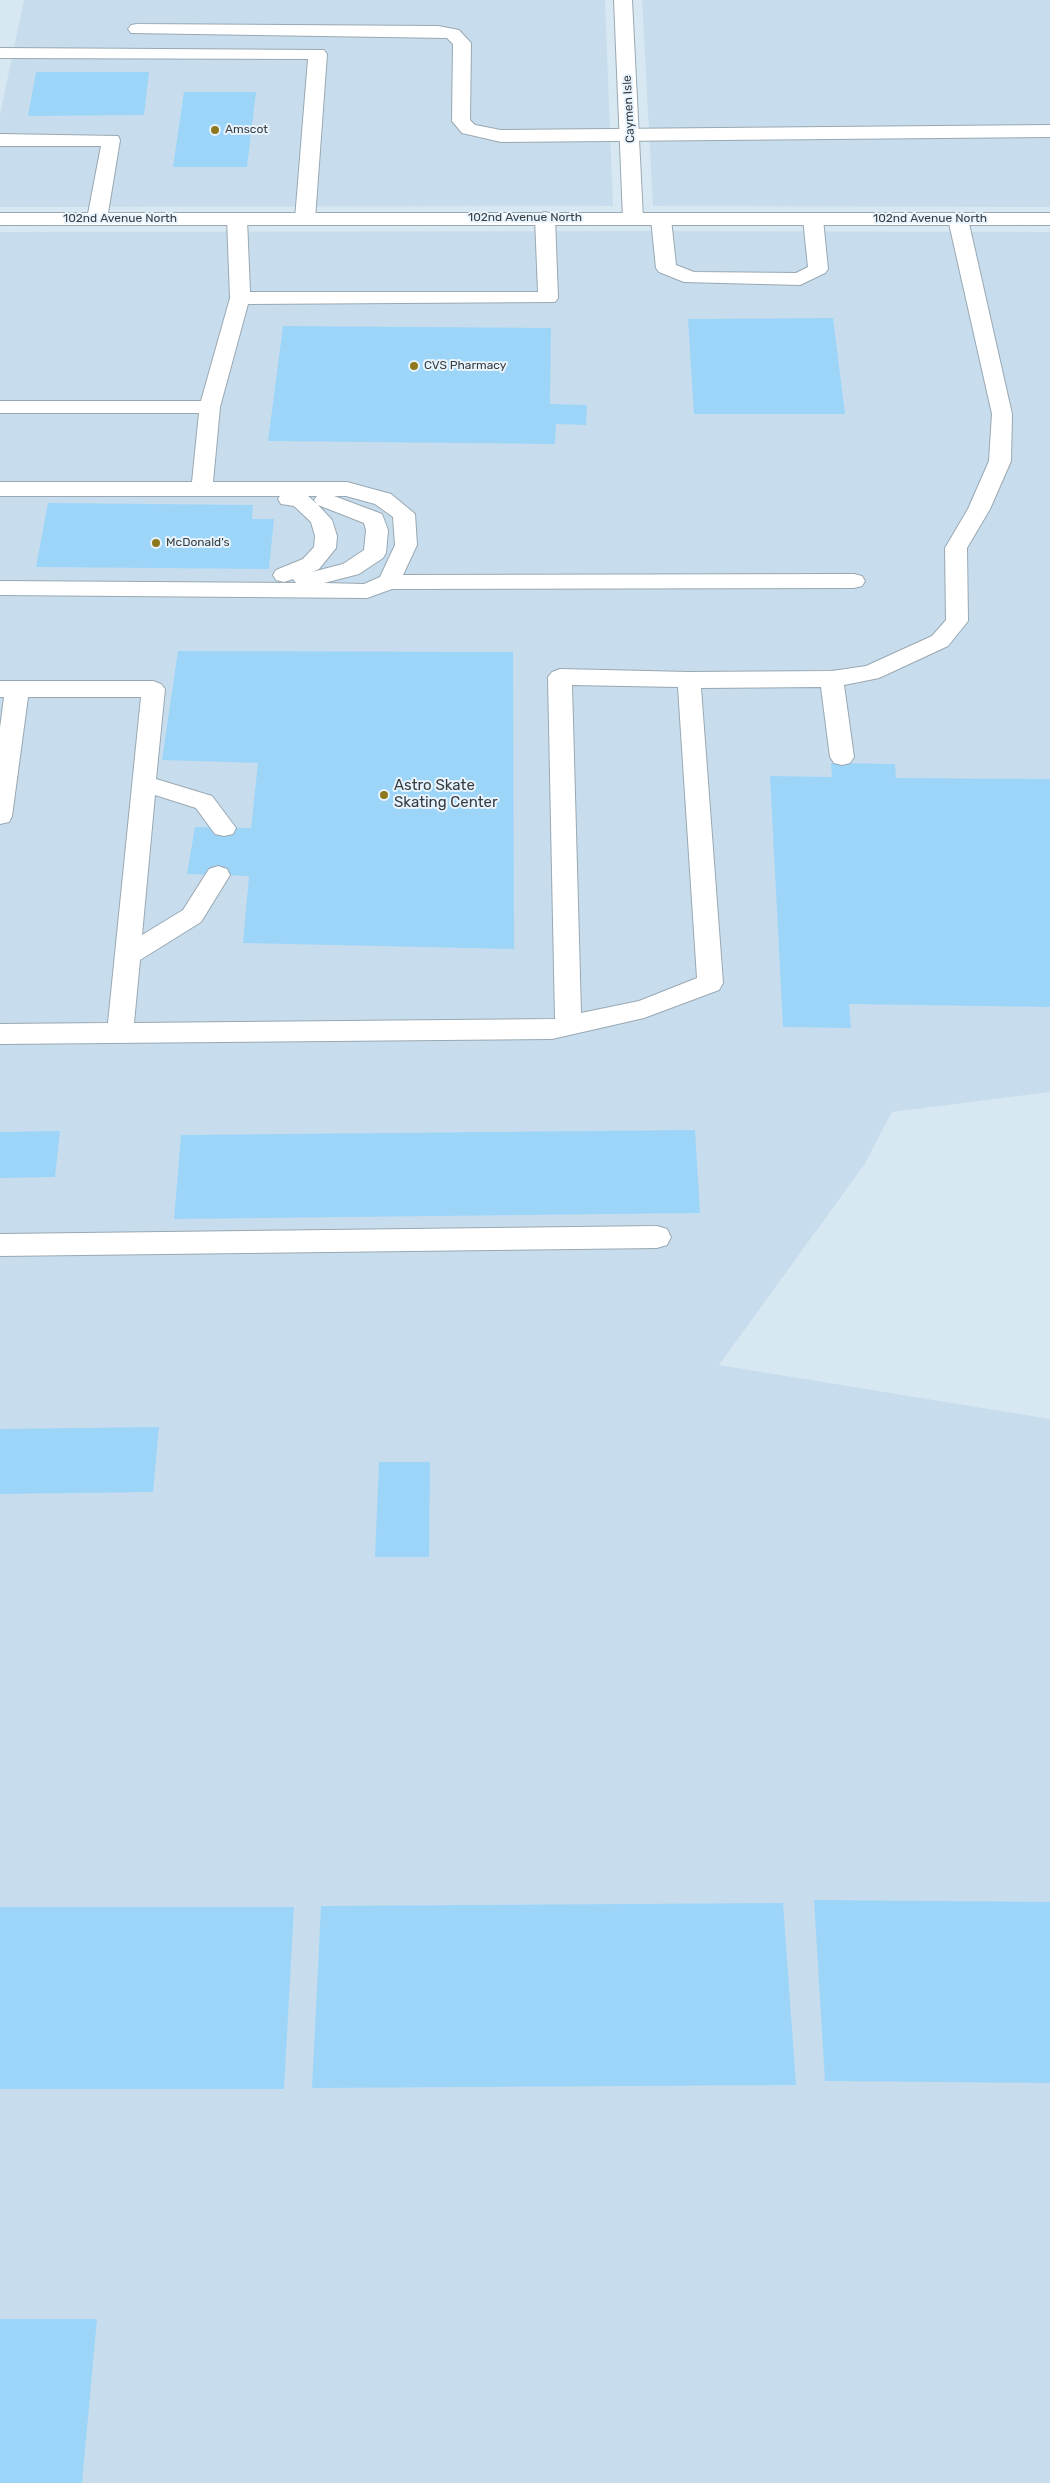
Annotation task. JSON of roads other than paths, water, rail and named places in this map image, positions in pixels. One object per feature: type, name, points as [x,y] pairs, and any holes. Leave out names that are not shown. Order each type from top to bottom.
[{"type":"street","name":"Caymen Isle","points":[[624,0],[633,218]]},
{"type":"street","points":[[137,29],[438,31],[453,34],[462,43],[461,121],[469,129],[501,136],[630,133],[1050,131]]},
{"type":"street","points":[[0,53],[318,54],[305,219]]},
{"type":"street","points":[[0,140],[111,140],[97,219]]},
{"type":"street","points":[[240,298],[548,298],[545,218]]},
{"type":"street","points":[[661,218],[666,268],[691,278],[800,280],[818,269],[813,219]]},
{"type":"street","name":"102nd Avenue North","points":[[0,219],[1050,219]]},
{"type":"street","points":[[202,488],[210,407],[240,298],[238,219]]},
{"type":"street","points":[[568,1026],[560,677],[689,680],[832,679],[871,673],[940,641],[957,621],[956,548],[979,509],[1000,461],[1002,414],[958,219]]},
{"type":"street","points":[[0,407],[210,407]]},
{"type":"street","points":[[28,489],[39,498],[282,498],[328,500],[374,519],[377,530],[375,553],[350,569],[314,579],[213,579],[141,588]]},
{"type":"street","points":[[0,490],[347,489],[383,499],[404,514],[406,545],[389,582]]},
{"type":"street","points":[[273,579],[311,564],[325,548],[326,536],[321,520],[300,500],[282,498]]},
{"type":"street","points":[[0,588],[367,591],[389,582],[854,581]]},
{"type":"street","points":[[832,679],[842,757]]},
{"type":"street","points":[[0,1034],[552,1029],[644,1009],[710,983],[689,680]]},
{"type":"street","points":[[0,816],[9,689],[153,689],[120,1032]]},
{"type":"street","points":[[144,783],[204,802],[224,828]]},
{"type":"street","points":[[128,955],[192,916],[218,875]]},
{"type":"street","points":[[0,1246],[657,1237]]},
{"type":"place","name":"Amscot","points":[[215,130]]},
{"type":"place","name":"CVS Pharmacy","points":[[414,366]]},
{"type":"place","name":"McDonald's","points":[[156,543]]},
{"type":"place","name":"Astro Skate Skating Center","points":[[384,795]]}]
